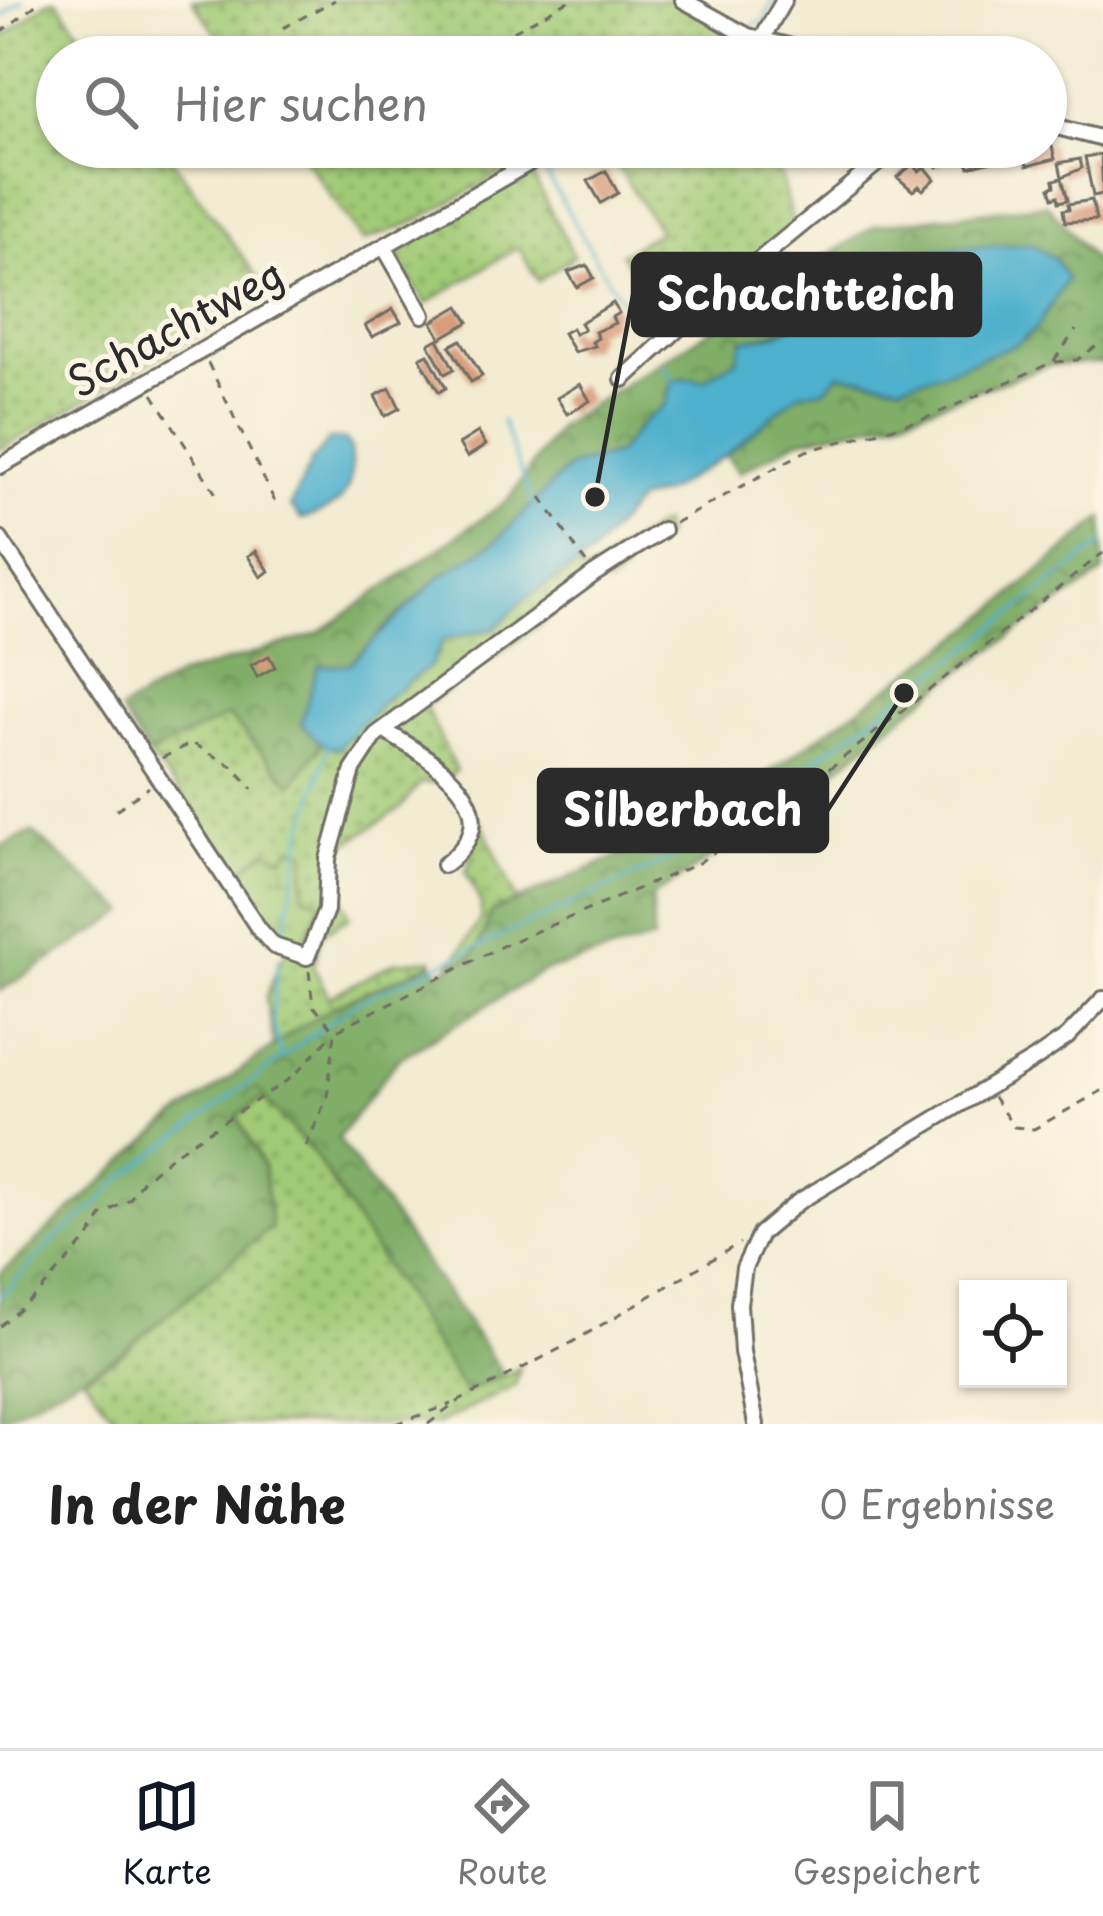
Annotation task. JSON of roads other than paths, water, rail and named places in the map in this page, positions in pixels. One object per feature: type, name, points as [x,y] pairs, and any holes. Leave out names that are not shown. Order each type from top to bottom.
[{"type":"street","points":[[683,0],[748,36]]},
{"type":"street","points":[[764,36],[784,0]]},
{"type":"street","points":[[1067,130],[1103,139]]},
{"type":"street","name":"Schachtweg","points":[[0,466],[521,168]]},
{"type":"street","points":[[622,380],[704,304],[871,168]]},
{"type":"street","points":[[385,248],[423,315]]},
{"type":"street","points":[[0,539],[259,929],[274,946],[307,957],[326,910],[328,859],[353,770],[383,730],[654,533]]},
{"type":"street","points":[[383,730],[439,763],[473,816],[469,844],[444,865]]},
{"type":"street","points":[[756,1424],[742,1352],[739,1304],[744,1268],[768,1226],[798,1202],[1067,1037],[1103,999]]},
{"type":"water","points":[[1031,244],[1054,258],[1067,279],[1036,329],[1017,344],[901,384],[839,374],[825,389],[798,394],[726,455],[664,493],[637,501],[590,557],[523,600],[495,629],[444,639],[431,665],[387,698],[337,749],[321,744],[301,723],[318,666],[349,664],[440,577],[495,542],[569,467],[617,454],[643,422],[666,404],[673,381],[703,380],[737,360],[743,340],[779,333],[858,289],[888,262],[935,249]]},
{"type":"water","points":[[330,439],[345,440],[350,447],[348,487],[337,503],[301,519],[290,506],[312,460]]},
{"type":"waterway","points":[[0,18],[23,0]]},
{"type":"waterway","points":[[748,28],[766,19],[773,0]]},
{"type":"waterway","points":[[543,168],[607,278],[652,343]]},
{"type":"waterway","points":[[663,364],[673,381]]},
{"type":"waterway","points":[[502,421],[532,503]]},
{"type":"waterway","points":[[698,845],[970,647],[1103,543]]},
{"type":"waterway","points":[[283,940],[302,836],[328,746]]},
{"type":"waterway","points":[[0,1296],[120,1180],[355,1003],[681,854]]},
{"type":"waterway","points":[[278,960],[272,1021],[282,1058]]},
{"type":"place","name":"Schachtteich","points":[[595,497]]},
{"type":"place","name":"Silberbach","points":[[904,693]]}]
